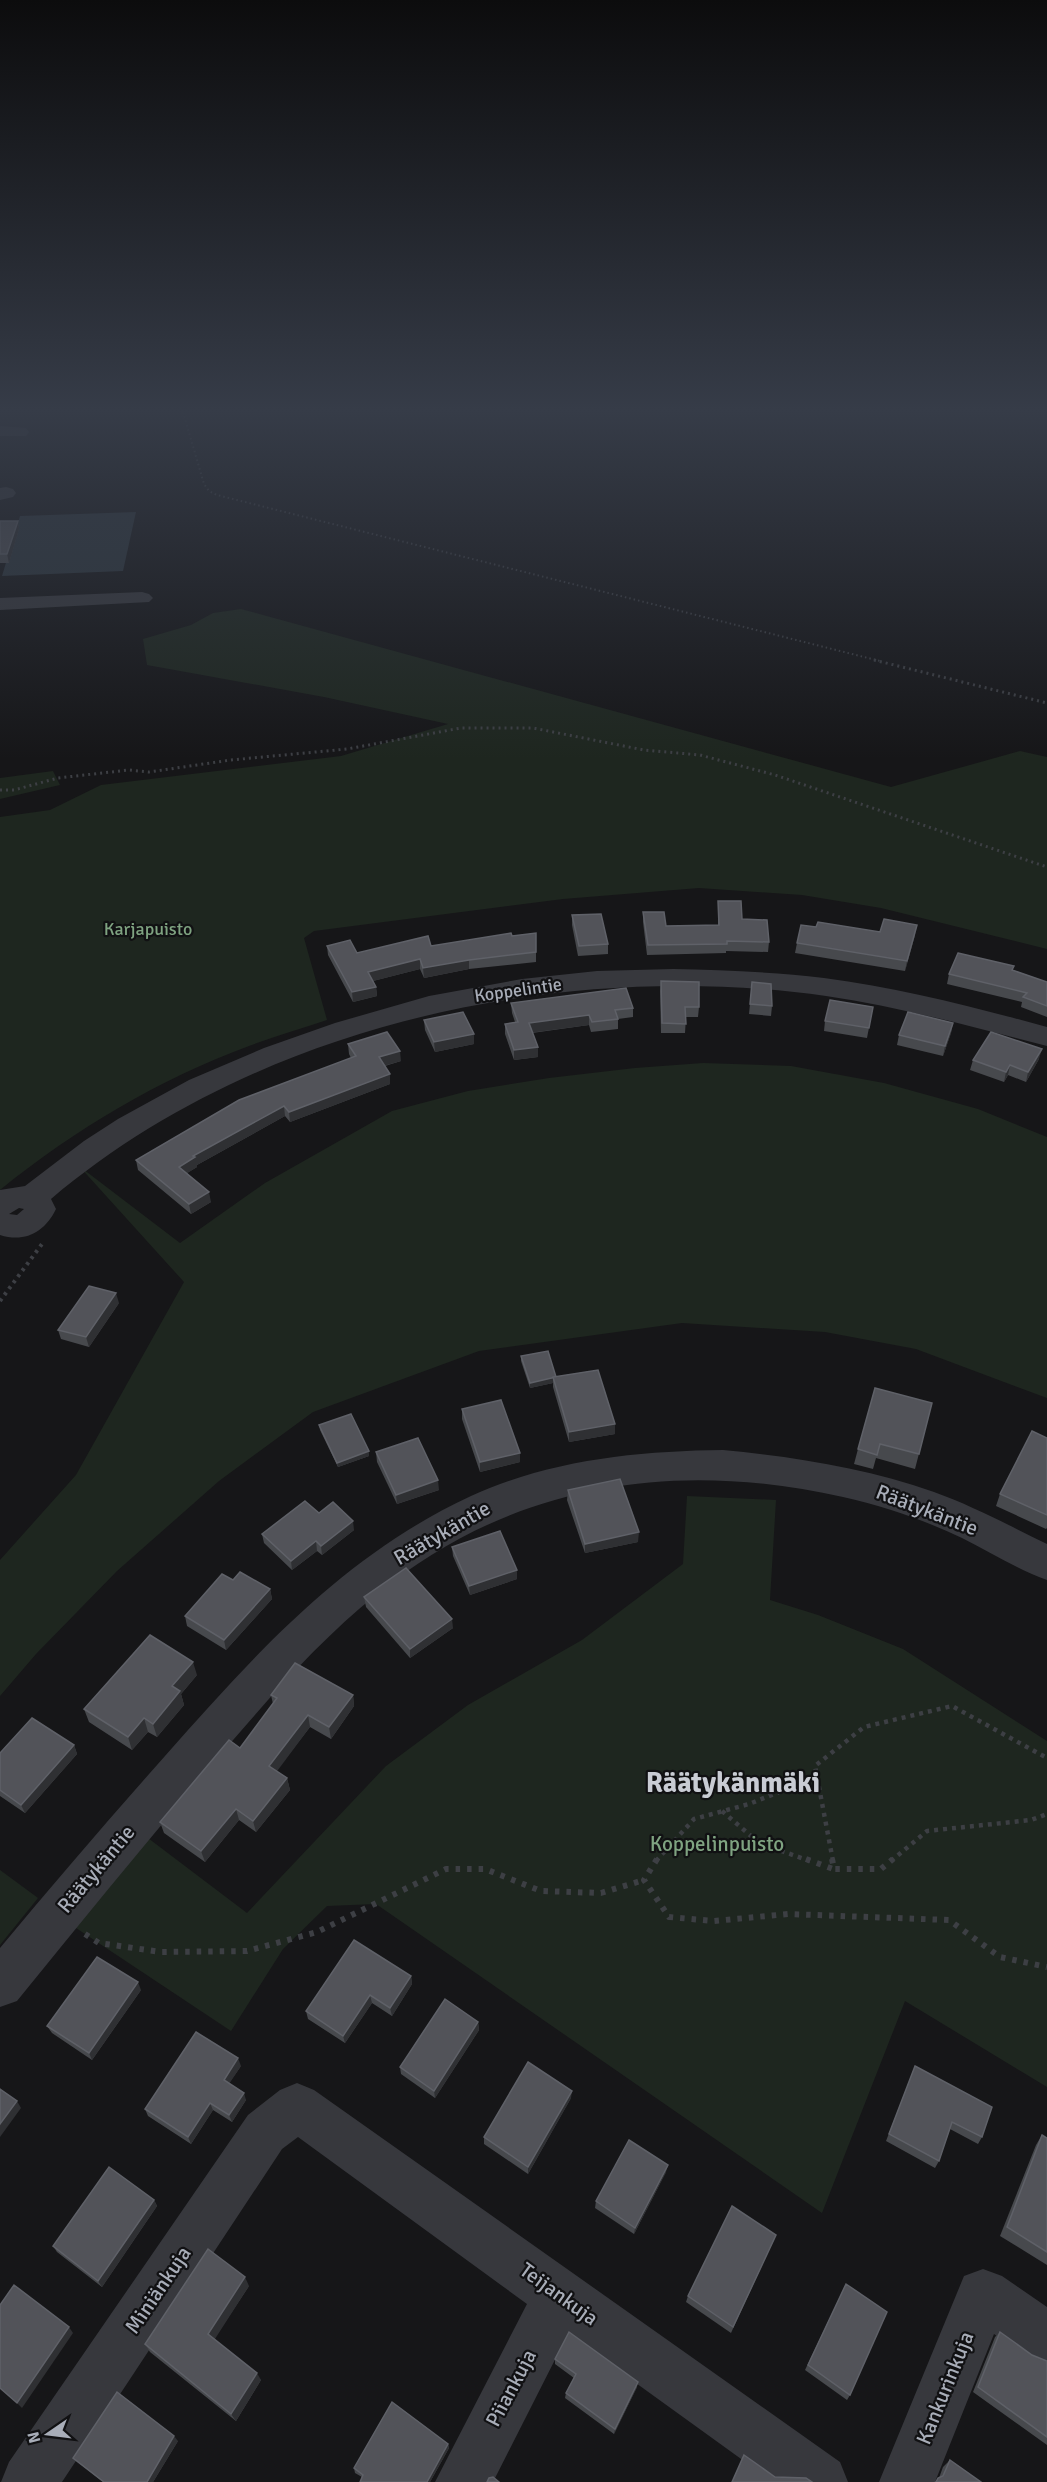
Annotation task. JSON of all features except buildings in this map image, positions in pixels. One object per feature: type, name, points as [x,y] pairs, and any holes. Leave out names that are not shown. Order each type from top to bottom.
[{"type":"street","points":[[0,604],[141,598]]},
{"type":"street","name":"Koppelintie","points":[[2,1225],[23,1225],[34,1219],[40,1209],[36,1201],[31,1198],[60,1172],[98,1145],[206,1083],[280,1052],[379,1019],[493,992],[545,984],[649,976],[766,979],[832,986],[914,1001],[1047,1037]]},
{"type":"street","name":"Räätykäntie","points":[[0,1984],[265,1672],[315,1624],[387,1564],[422,1540],[478,1509],[510,1497],[604,1472],[651,1466],[708,1464],[775,1468],[843,1481],[904,1497],[965,1521],[1047,1563]]},
{"type":"street","name":"Teijankuja","points":[[297,2107],[820,2482]]},
{"type":"street","name":"Miniänkuja","points":[[29,2482],[265,2132],[297,2107]]},
{"type":"street","name":"Piiankuja","points":[[463,2482],[560,2295]]},
{"type":"street","name":"Kankurinkuja","points":[[907,2482],[983,2295],[1047,2339]]},
{"type":"path","points":[[348,528],[1047,703]]},
{"type":"path","points":[[0,790],[14,790],[58,778],[129,770],[149,772],[231,760],[347,749],[461,728],[533,728],[644,750],[700,755],[775,775],[1047,867]]},
{"type":"path","points":[[834,1869],[815,1766],[864,1727],[952,1706],[1047,1758]]},
{"type":"path","points":[[57,1915],[99,1943],[161,1952],[247,1951],[317,1932],[446,1869],[485,1869],[541,1891],[601,1893],[644,1880],[662,1852],[694,1819],[749,1804],[817,1778]]},
{"type":"path","points":[[722,1812],[759,1843],[834,1869],[881,1869],[927,1831],[1031,1820],[1047,1814]]},
{"type":"path","points":[[644,1880],[669,1917],[714,1921],[788,1914],[949,1920],[1000,1957],[1047,1967]]},
{"type":"green space","name":"Karjapuisto","points":[[241,609],[891,787],[1020,751],[1047,757],[1047,949],[881,908],[802,895],[699,888],[563,899],[314,931],[304,938],[327,1020],[215,1059],[150,1090],[57,1147],[0,1190],[0,817],[50,810],[101,785],[341,756],[448,724],[324,697],[147,665],[143,639],[191,625],[213,613]]},
{"type":"green space","points":[[53,771],[60,785],[0,799],[0,778]]},
{"type":"green space","points":[[703,1063],[791,1066],[884,1083],[978,1109],[1047,1137],[1047,1398],[916,1349],[825,1332],[682,1323],[479,1351],[313,1412],[219,1481],[117,1571],[36,1654],[0,1696],[0,1560],[76,1475],[184,1282],[79,1166],[180,1243],[265,1183],[392,1111],[468,1091],[549,1078]]},
{"type":"green space","name":"Koppelinpuisto","points":[[687,1496],[776,1500],[770,1600],[818,1615],[903,1649],[1047,1741],[1047,2087],[905,2001],[822,2213],[376,1904],[327,1906],[283,1949],[231,2031],[73,1926],[144,1835],[247,1913],[386,1766],[468,1705],[582,1640],[683,1564]]},
{"type":"green space","points":[[0,1870],[38,1898],[0,1945]]},
{"type":"shaded area","points":[[16,528],[133,528],[123,571],[2,576]]},
{"type":"district","name":"Räätykänmäki","points":[[733,1783]]}]
